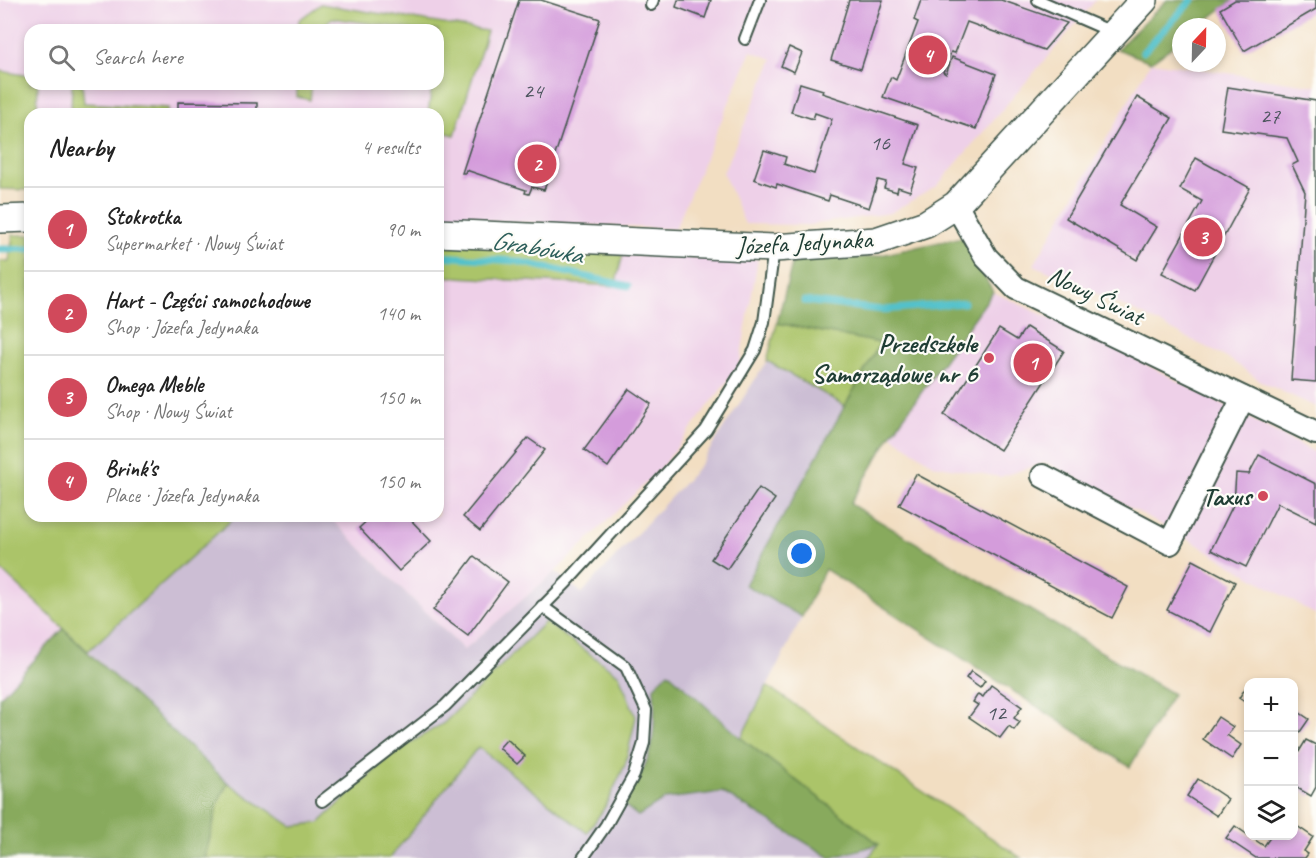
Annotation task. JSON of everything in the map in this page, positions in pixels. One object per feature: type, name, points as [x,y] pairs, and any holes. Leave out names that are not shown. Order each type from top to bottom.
[{"type":"street","name":"Józefa Jedynaka","points":[[444,233],[774,248],[876,241],[926,224],[956,205],[1112,32],[1144,0]]},
{"type":"street","name":"Nowy Świat","points":[[956,205],[986,257],[1016,288],[1316,433]]},
{"type":"street","points":[[0,219],[24,218]]},
{"type":"street","points":[[1043,476],[1170,543],[1243,398]]},
{"type":"lane","points":[[745,39],[760,0]]},
{"type":"lane","points":[[1038,0],[1112,32]]},
{"type":"lane","points":[[322,801],[444,706],[668,474],[706,429],[755,350],[764,322],[774,248]]},
{"type":"lane","points":[[542,606],[626,667],[646,710],[644,743],[634,776],[606,825],[583,858]]},
{"type":"shaded area","points":[[0,0],[1096,0],[937,186],[890,213],[808,225],[745,224],[723,173],[773,59],[751,51],[675,229],[444,218],[444,108],[24,108],[24,190],[0,189]]},
{"type":"shaded area","points":[[1151,62],[1172,65],[1172,72],[1220,72],[1316,86],[1316,407],[1262,382],[1231,360],[1145,316],[1034,265]]},
{"type":"shaded area","points":[[623,255],[758,259],[739,366],[661,468],[555,572],[464,650],[334,522],[444,522],[444,276],[615,286]]},
{"type":"shaded area","points":[[993,292],[1107,344],[1316,453],[1316,615],[1188,539],[1046,462],[1000,477],[934,465],[891,435]]},
{"type":"shaded area","points":[[767,361],[847,407],[745,585],[802,617],[741,738],[879,844],[868,858],[205,858],[228,783],[88,651],[229,522],[334,522],[464,650],[555,572],[582,593],[698,468]]},
{"type":"shaded area","points":[[0,569],[63,629],[0,697]]},
{"type":"green space","points":[[1167,0],[1233,0],[1210,18],[1172,18],[1172,47],[1151,62],[1117,49]]},
{"type":"green space","points":[[321,4],[444,24],[374,24],[332,18],[325,24],[299,24],[299,20]]},
{"type":"green space","points":[[444,24],[487,31],[455,135],[444,132],[444,108],[429,108],[431,90],[444,90]]},
{"type":"green space","points":[[0,71],[24,75],[24,90],[38,90],[37,108],[24,108],[24,190],[0,189]]},
{"type":"green space","points":[[72,90],[83,90],[84,103],[168,108],[71,108]]},
{"type":"green space","points":[[297,90],[311,90],[310,100],[297,97]]},
{"type":"green space","points":[[13,235],[24,235],[24,522],[229,522],[88,651],[0,569],[0,261],[9,261]]},
{"type":"green space","points":[[962,237],[993,292],[891,435],[850,504],[1173,694],[1130,767],[825,569],[802,617],[745,585],[880,343],[777,323],[793,260],[872,257]]},
{"type":"green space","points":[[444,240],[623,255],[615,286],[444,276]]},
{"type":"green space","points":[[777,323],[881,343],[847,407],[767,361]]},
{"type":"green space","points":[[545,622],[619,675],[636,717],[625,765],[605,807],[587,833],[478,747],[390,858],[205,858],[218,803],[228,783],[292,826],[319,823],[393,753],[444,723]]},
{"type":"green space","points":[[63,629],[228,783],[218,803],[205,858],[0,858],[0,697]]},
{"type":"green space","points":[[668,672],[741,738],[879,844],[831,858],[722,792],[665,799],[638,816],[624,805],[641,774],[651,749],[655,722],[654,687]]},
{"type":"green space","points":[[767,686],[1021,858],[868,858],[879,844],[741,738]]},
{"type":"building","points":[[519,0],[541,0],[600,19],[553,161],[556,162],[555,165],[553,164],[544,190],[532,187],[529,194],[525,193],[526,190],[466,170],[462,173]]},
{"type":"building","points":[[678,0],[711,0],[705,18],[676,7]]},
{"type":"building","points":[[849,0],[883,0],[861,69],[831,60]]},
{"type":"building","points":[[921,0],[1001,0],[1067,23],[1044,50],[967,22],[955,53],[951,52],[943,72],[946,74],[952,57],[996,74],[976,129],[883,97],[891,77],[896,80],[918,22],[914,20]]},
{"type":"building","points":[[1235,0],[1316,0],[1316,9],[1244,51],[1220,9]]},
{"type":"building","points":[[789,47],[802,53],[794,72],[781,66]]},
{"type":"building","points":[[800,83],[823,90],[822,93],[918,125],[905,164],[918,168],[910,191],[898,187],[897,192],[884,188],[886,182],[878,180],[869,208],[830,195],[828,201],[754,179],[764,150],[786,157],[784,164],[814,174],[832,119],[815,113],[813,119],[791,112]]},
{"type":"building","points":[[1228,87],[1316,101],[1316,382],[1291,380],[1305,192],[1292,165],[1298,162],[1287,138],[1221,129]]},
{"type":"building","points":[[1137,97],[1172,118],[1120,205],[1157,227],[1137,260],[1066,218]]},
{"type":"building","points":[[178,102],[257,103],[257,108],[178,108]]},
{"type":"building","points":[[1196,158],[1250,188],[1195,290],[1162,273],[1202,201],[1180,189]]},
{"type":"building","points":[[1026,327],[1064,351],[1000,450],[944,415],[999,329],[1017,340]]},
{"type":"building","points":[[629,389],[651,404],[608,467],[584,450]]},
{"type":"building","points":[[528,438],[545,450],[480,531],[463,517]]},
{"type":"building","points":[[1259,455],[1316,484],[1316,522],[1278,503],[1246,567],[1211,550],[1234,503],[1236,473],[1249,474]]},
{"type":"building","points":[[916,474],[1128,587],[1112,618],[899,505]]},
{"type":"building","points":[[759,488],[775,499],[727,569],[711,559]]},
{"type":"building","points":[[366,522],[413,522],[431,541],[399,571],[359,528]]},
{"type":"building","points":[[474,556],[508,582],[468,636],[433,610]]},
{"type":"building","points":[[1193,560],[1235,582],[1210,632],[1167,610]]},
{"type":"building","points":[[971,671],[985,681],[980,688],[966,678]]},
{"type":"building","points":[[991,685],[1022,707],[1014,718],[1020,722],[1014,730],[1009,726],[1000,738],[969,717],[978,705],[973,702],[978,694],[983,697]]},
{"type":"building","points":[[1244,690],[1244,701],[1239,698]]},
{"type":"building","points":[[1298,712],[1309,719],[1300,732],[1298,730]]},
{"type":"building","points":[[1218,717],[1233,727],[1227,735],[1241,745],[1232,759],[1203,739]]},
{"type":"building","points":[[507,739],[525,756],[517,764],[499,748]]},
{"type":"building","points":[[1306,740],[1316,745],[1316,787],[1311,796],[1298,788],[1298,753]]},
{"type":"building","points":[[1198,779],[1228,799],[1217,816],[1187,796]]},
{"type":"building","points":[[1235,826],[1244,832],[1244,840],[1255,840],[1264,846],[1268,840],[1298,840],[1298,827],[1313,837],[1304,851],[1308,854],[1305,858],[1256,858],[1226,838]]},
{"type":"waterway","name":"Grabówka","points":[[1143,52],[1192,0]]},
{"type":"waterway","name":"Grabówka","points":[[0,249],[24,249]]},
{"type":"waterway","name":"Grabówka","points":[[444,256],[516,261],[628,286]]},
{"type":"waterway","name":"Grabówka","points":[[804,301],[883,310],[964,303]]},
{"type":"place","name":"Brink's","points":[[928,55]]},
{"type":"place","name":"Hart - Części samochodowe","points":[[537,164]]},
{"type":"place","name":"Omega Meble","points":[[1203,237]]},
{"type":"place","name":"Przedszkole Samorządowe nr 6","points":[[989,358]]},
{"type":"place","name":"Stokrotka","points":[[1033,363]]},
{"type":"place","name":"Taxus","points":[[1263,496]]}]
